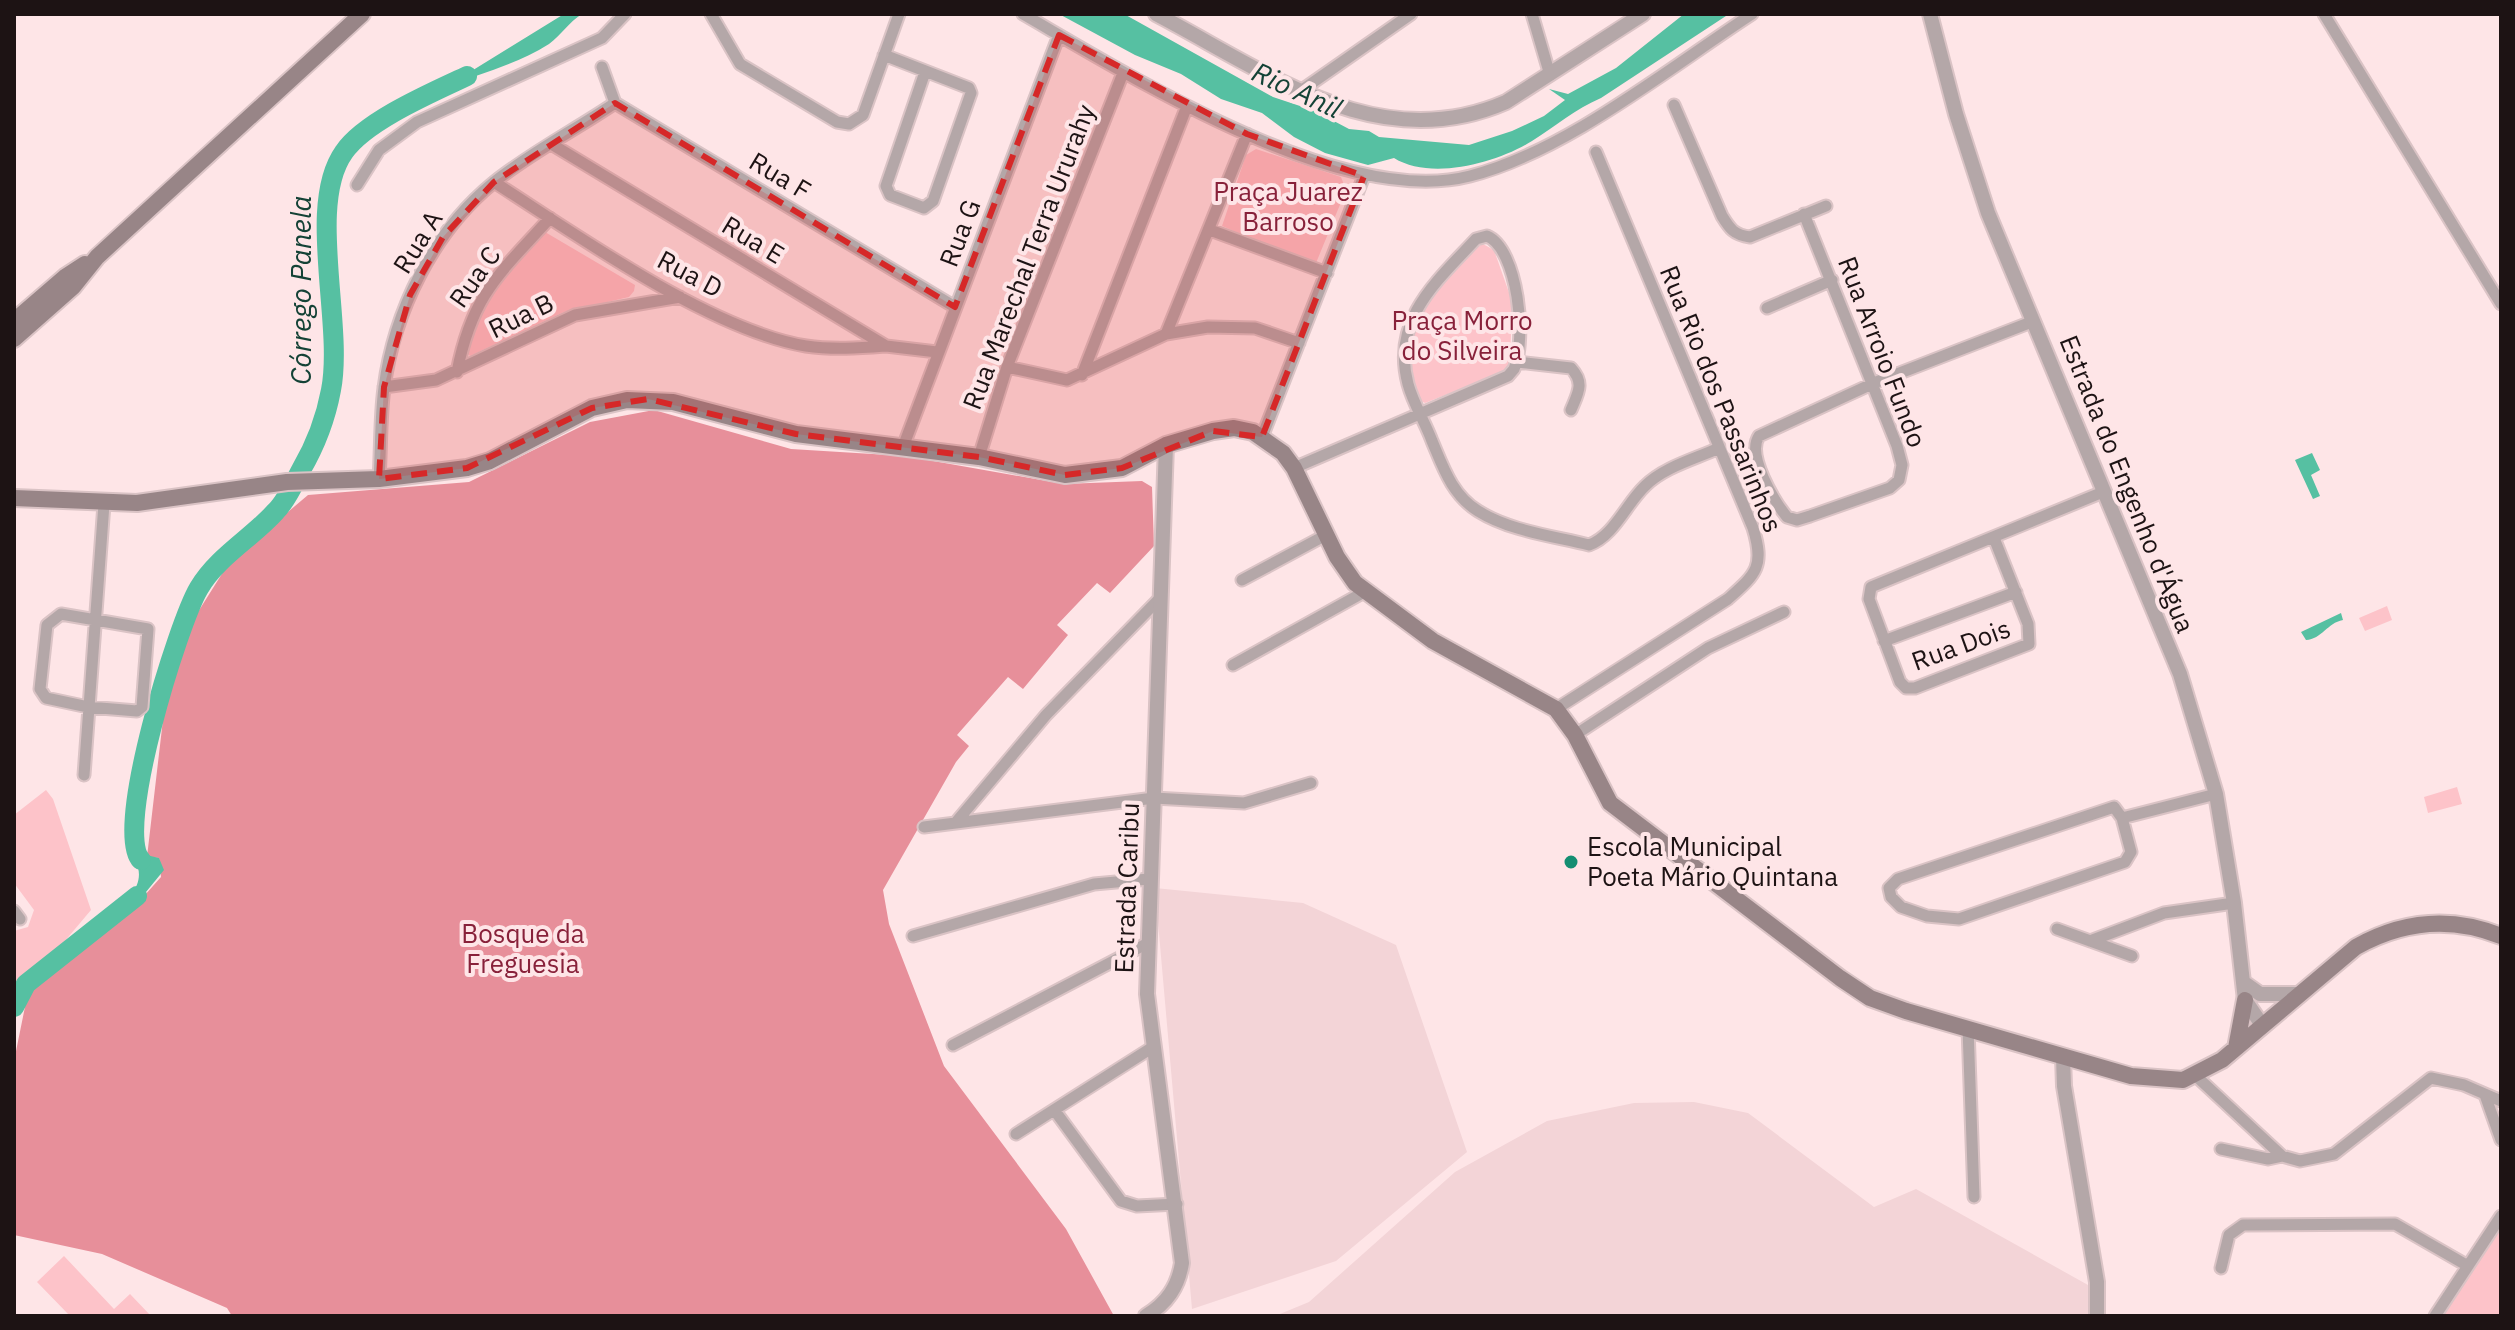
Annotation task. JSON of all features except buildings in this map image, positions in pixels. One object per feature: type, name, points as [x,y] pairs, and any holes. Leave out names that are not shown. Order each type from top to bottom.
[{"type":"main road","points":[[14,339],[73,287],[97,257],[362,14]]},
{"type":"main road","points":[[14,321],[65,277],[97,257]]},
{"type":"main road","points":[[16,497],[104,504],[137,503],[287,482],[379,479],[444,472],[490,461],[579,414],[609,403],[638,400],[673,402],[796,434],[979,457],[1042,472],[1087,475],[1122,468],[1166,445],[1234,428],[1262,437],[1283,453],[1294,468],[1337,557],[1366,591],[1433,641],[1556,709],[1575,735],[1610,803],[1870,998],[2131,1076],[2174,1080],[2196,1076],[2236,1048],[2356,947],[2401,927],[2456,923],[2501,936]]},
{"type":"main road","points":[[2236,1048],[2245,1000]]},
{"type":"street","points":[[357,185],[379,150],[417,122],[602,38],[625,14]]},
{"type":"street","points":[[711,14],[740,64],[841,124],[854,123],[863,115],[899,14]]},
{"type":"street","points":[[1023,14],[1123,73],[1247,134],[1364,176],[1444,181],[1518,160],[1548,147],[1752,14]]},
{"type":"street","points":[[1156,14],[1344,110],[1371,117],[1432,122],[1482,113],[1550,75],[1643,14]]},
{"type":"street","points":[[1302,90],[1411,14]]},
{"type":"street","points":[[1532,14],[1550,75]]},
{"type":"street","name":"Estrada do Engenho d'Água","points":[[1930,14],[1956,114],[1988,213],[2180,674],[2216,794],[2234,903],[2245,1000],[2262,1025]]},
{"type":"street","points":[[2324,14],[2501,304]]},
{"type":"street","name":"Rua G","points":[[903,447],[1059,35]]},
{"type":"street","points":[[884,55],[969,88],[971,95],[933,201],[924,208],[890,195],[886,186],[925,72]]},
{"type":"street","points":[[602,67],[615,103]]},
{"type":"street","name":"Rua Marechal Terra Ururahy","points":[[979,457],[1007,367],[1123,73]]},
{"type":"street","name":"Rua F","points":[[615,103],[955,307]]},
{"type":"street","name":"Rua A","points":[[379,479],[384,387],[393,344],[426,262],[467,207],[494,182],[615,103]]},
{"type":"street","points":[[1674,105],[1729,229],[1739,236],[1750,237],[1826,206]]},
{"type":"street","points":[[1082,375],[1187,106]]},
{"type":"street","points":[[1166,334],[1247,134]]},
{"type":"street","name":"Rua E","points":[[553,145],[886,346],[937,352]]},
{"type":"street","name":"Rua Rio dos Passarinhos","points":[[1556,709],[1728,599],[1752,578],[1759,563],[1760,550],[1596,152]]},
{"type":"street","points":[[1262,437],[1364,176]]},
{"type":"street","name":"Rua D","points":[[494,182],[680,297],[741,324],[796,344],[829,348],[886,346]]},
{"type":"street","name":"Rua Arroio Fundo","points":[[1804,214],[1874,383],[1902,465],[1899,480],[1890,488],[1797,520],[1787,517],[1756,455],[1754,443],[1767,430],[1874,383]]},
{"type":"street","name":"Rua C","points":[[457,372],[468,322],[480,299],[550,218]]},
{"type":"street","points":[[1210,230],[1327,273]]},
{"type":"street","points":[[1294,468],[1420,412],[1508,376],[1517,362],[1519,305],[1502,246],[1487,236],[1476,239],[1436,281],[1411,316],[1404,338],[1403,363],[1409,388],[1420,412],[1450,482],[1476,509],[1497,521],[1589,545],[1606,533],[1645,485],[1661,474],[1719,448]]},
{"type":"street","points":[[1767,308],[1832,280]]},
{"type":"street","name":"Rua B","points":[[384,387],[419,385],[457,372],[563,318],[680,297]]},
{"type":"street","points":[[1874,383],[2034,321]]},
{"type":"street","points":[[1007,367],[1059,381],[1082,375],[1166,334],[1231,326],[1255,328],[1299,343]]},
{"type":"street","points":[[1517,362],[1571,368],[1579,376],[1581,387],[1571,410]]},
{"type":"street","name":"Estrada Caribu","points":[[1146,1316],[1169,1297],[1179,1283],[1182,1263],[1177,1204],[1153,1047],[1146,944],[1166,445]]},
{"type":"street","name":"Rua Dois","points":[[1994,538],[2031,637],[2022,649],[1915,688],[1906,688],[1900,682],[1869,599],[1871,587],[2103,492]]},
{"type":"street","points":[[84,775],[104,504]]},
{"type":"street","points":[[1242,580],[1326,535]]},
{"type":"street","points":[[1233,665],[1366,591]]},
{"type":"street","name":"Rua Dois","points":[[1884,641],[2016,592]]},
{"type":"street","points":[[957,821],[1046,715],[1161,597]]},
{"type":"street","points":[[1575,735],[1708,648],[1784,612]]},
{"type":"street","points":[[61,614],[96,619],[148,629],[142,707],[132,712],[58,703],[46,698],[40,689],[47,625],[61,614]]},
{"type":"street","points":[[924,827],[1154,798],[1244,803],[1311,783]]},
{"type":"street","points":[[2122,818],[2216,794]]},
{"type":"street","points":[[2114,807],[2122,818],[2130,858],[2065,883],[1959,919],[1927,916],[1901,907],[1891,897],[1891,883],[1926,868],[2106,808],[2114,807]]},
{"type":"street","points":[[913,936],[1094,884],[1149,879]]},
{"type":"street","points":[[2090,941],[2164,913],[2234,903]]},
{"type":"street","points":[[2057,929],[2132,956]]},
{"type":"street","points":[[953,1045],[1146,944]]},
{"type":"street","points":[[2243,982],[2260,994],[2298,994]]},
{"type":"street","points":[[1968,1028],[1974,1197]]},
{"type":"street","points":[[1016,1134],[1153,1047]]},
{"type":"street","points":[[2063,1057],[2064,1086],[2097,1282],[2097,1316]]},
{"type":"street","points":[[2196,1076],[2282,1156]]},
{"type":"street","points":[[2221,1149],[2255,1159],[2282,1156],[2300,1161],[2334,1154],[2431,1078],[2443,1078],[2501,1101]]},
{"type":"street","points":[[2485,1095],[2501,1140]]},
{"type":"street","points":[[1055,1111],[1121,1201],[1137,1206],[1177,1204]]},
{"type":"street","points":[[2435,1316],[2501,1216]]},
{"type":"street","points":[[2221,1268],[2229,1235],[2243,1225],[2375,1223],[2406,1229],[2468,1266]]},
{"type":"highlighted area","points":[[1059,35],[1247,134],[1364,176],[1262,437],[1213,431],[1122,468],[1065,475],[979,457],[796,434],[648,399],[592,408],[467,468],[379,479],[384,387],[410,295],[443,237],[494,182],[615,103],[955,307]]},
{"type":"shaded area","points":[[564,14],[582,14],[549,44],[536,51],[444,88]]},
{"type":"shaded area","points":[[1059,14],[1124,14],[1273,97],[1315,111],[1349,129],[1369,131],[1379,137],[1469,145],[1512,131],[1544,116],[1565,100],[1549,89],[1568,94],[1616,68],[1684,14],[1729,14],[1518,149],[1483,162],[1445,169],[1409,165],[1394,158],[1368,165],[1325,153],[1294,137],[1262,113],[1221,99],[1181,74],[1135,55]]},
{"type":"shaded area","points":[[2312,453],[2320,470],[2311,475],[2320,496],[2313,499],[2295,460]]},
{"type":"shaded area","points":[[2341,613],[2343,620],[2312,639],[2306,640],[2301,632]]},
{"type":"shaded area","points":[[132,838],[138,853],[159,858],[164,870],[128,914],[117,913],[133,893],[138,881],[138,868],[131,850]]},
{"type":"shaded area","points":[[1155,888],[1303,903],[1396,945],[1467,1152],[1336,1261],[1192,1309]]},
{"type":"shaded area","points":[[1694,1102],[1748,1113],[1874,1207],[1916,1189],[2088,1285],[2089,1316],[1275,1316],[1309,1302],[1455,1172],[1547,1121],[1634,1103]]},
{"type":"green space","name":"Praça Juarez Barroso","points":[[1256,149],[1341,177],[1346,190],[1316,263],[1308,263],[1222,226],[1246,155]]},
{"type":"green space","points":[[545,232],[635,285],[634,291],[629,297],[564,312],[470,356],[464,351],[487,300],[518,259]]},
{"type":"green space","name":"Praça Morro do Silveira","points":[[1483,244],[1494,250],[1512,301],[1510,366],[1501,373],[1425,403],[1419,400],[1407,367],[1405,353],[1410,334],[1425,304],[1448,274]]},
{"type":"green space","name":"Bosque da Freguesia","points":[[654,410],[791,449],[905,456],[1064,484],[1142,481],[1152,487],[1154,546],[1110,593],[1097,583],[1057,625],[1068,635],[1023,689],[1008,677],[957,735],[969,746],[956,762],[883,890],[889,924],[944,1066],[1066,1229],[1114,1316],[232,1316],[227,1308],[102,1254],[14,1235],[14,1061],[26,1002],[45,971],[128,914],[161,877],[159,858],[147,857],[164,711],[186,631],[230,561],[308,495],[469,482],[590,422]]},
{"type":"green space","points":[[2387,606],[2392,620],[2365,631],[2359,618]]},
{"type":"green space","points":[[2457,787],[2462,804],[2428,813],[2424,797]]},
{"type":"green space","points":[[46,790],[53,799],[91,910],[48,961],[14,1016],[14,931],[28,927],[34,910],[14,883],[14,815]]},
{"type":"green space","points":[[2501,1222],[2501,1316],[2442,1316]]},
{"type":"green space","points":[[64,1256],[114,1309],[130,1294],[151,1316],[70,1316],[37,1282]]},
{"type":"waterway","name":"Córrego Panela","points":[[141,860],[135,842],[135,811],[142,771],[164,682],[189,609],[199,588],[215,567],[284,502],[311,451],[326,411],[334,363],[327,233],[333,175],[344,152],[367,129],[401,108],[467,76]]},
{"type":"waterway","name":"Córrego Panela","points":[[14,1007],[26,984],[137,896]]},
{"type":"place","name":"Escola Municipal Poeta Mário Quintana","points":[[1571,862]]},
{"type":"water label","name":"Rio Anil","points":[[1297,90]]}]
